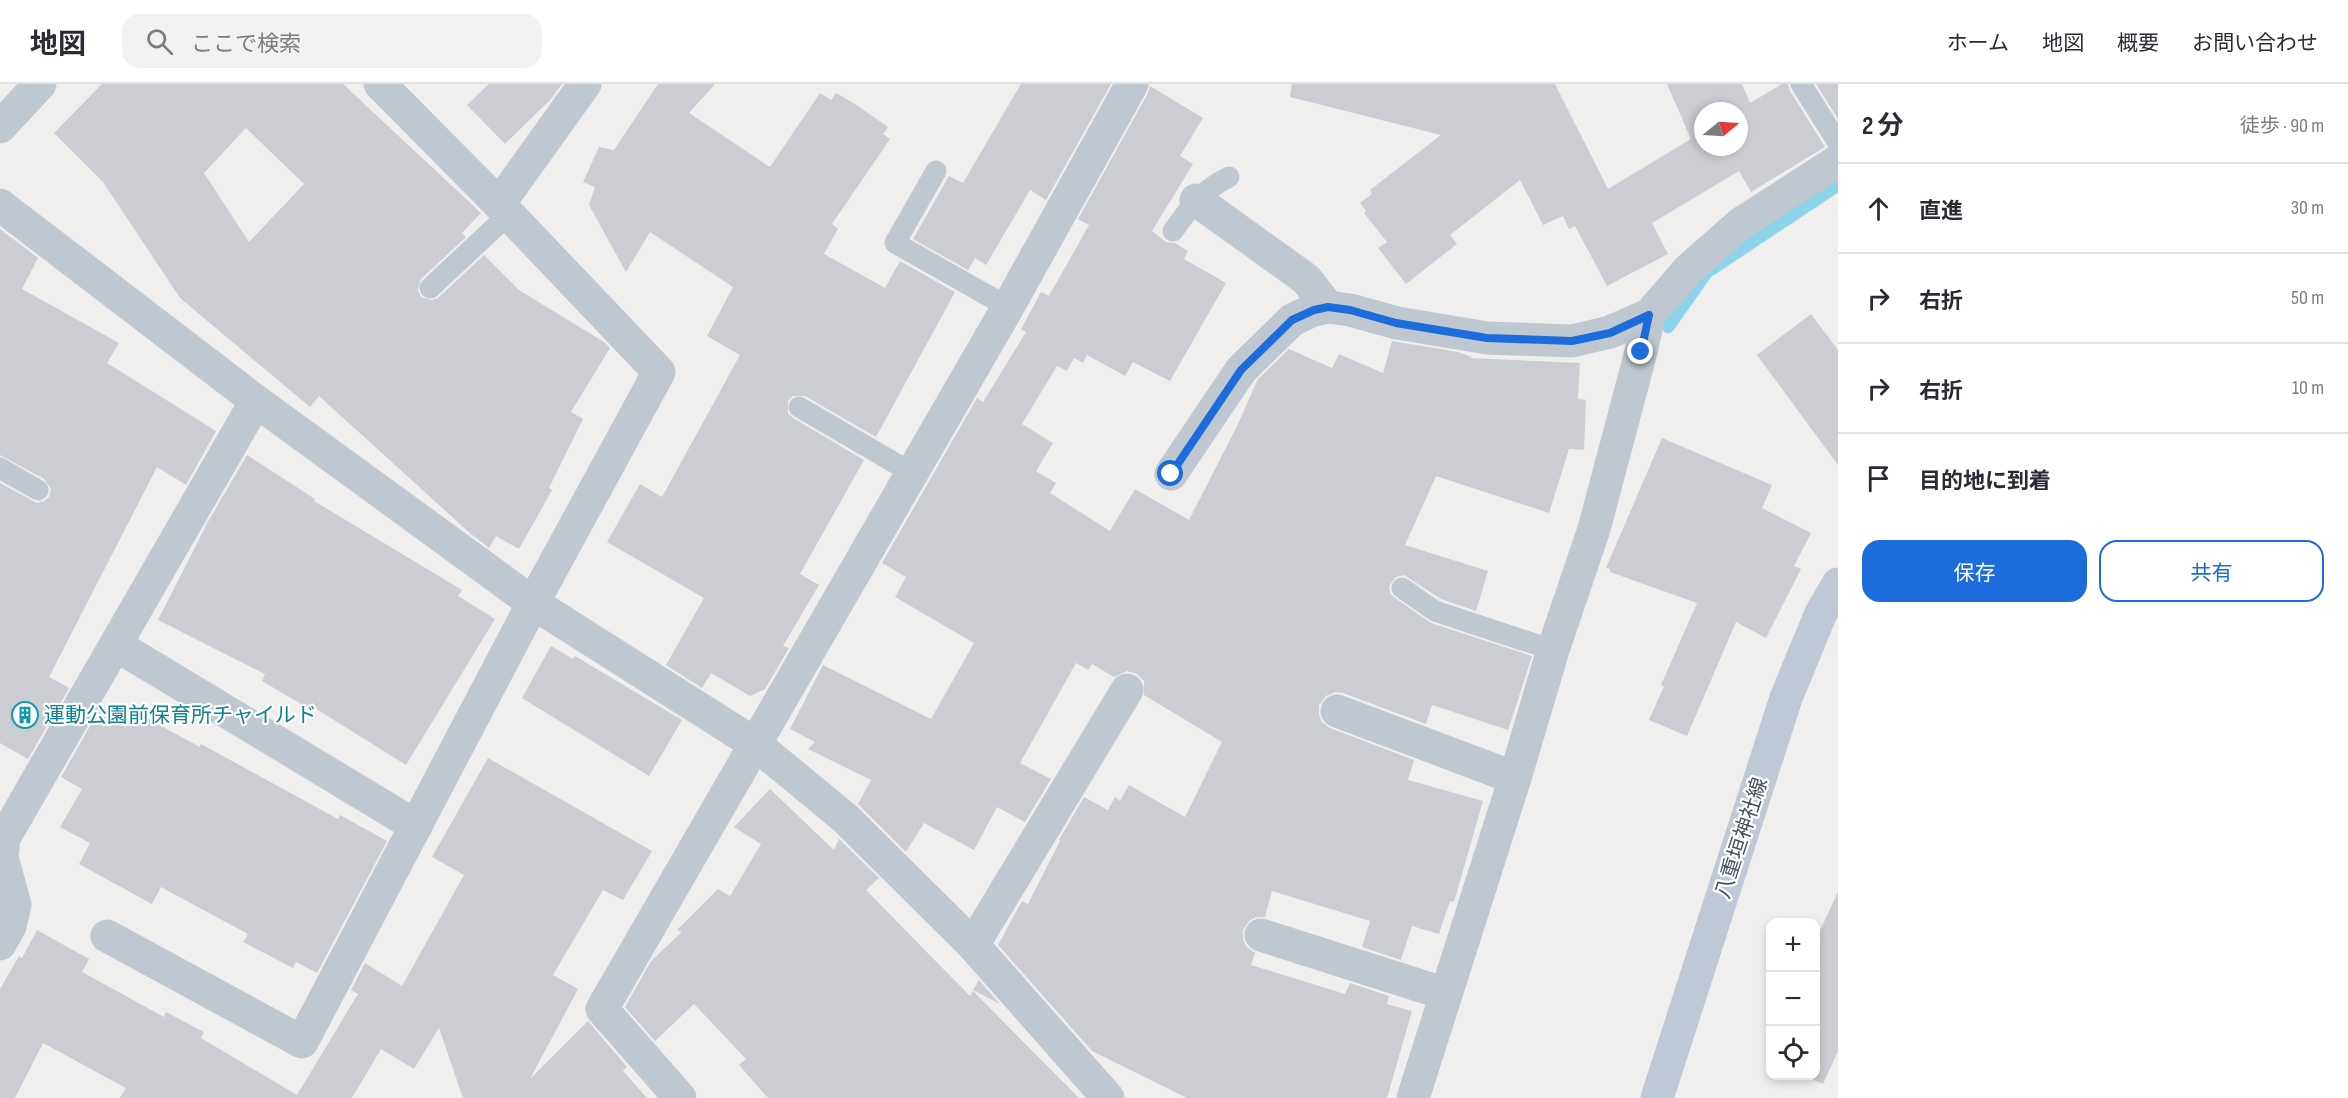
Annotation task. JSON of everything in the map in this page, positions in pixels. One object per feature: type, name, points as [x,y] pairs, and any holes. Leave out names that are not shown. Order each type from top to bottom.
[{"type":"main road","name":"八重垣神社線","points":[[1657,1098],[1786,698],[1821,614],[1838,584]]},
{"type":"street","points":[[0,127],[40,84]]},
{"type":"street","points":[[107,936],[302,1042],[533,603],[659,372],[504,209],[380,84]]},
{"type":"street","points":[[504,209],[585,84]]},
{"type":"street","points":[[680,1098],[602,1009],[1008,307],[1132,84]]},
{"type":"street","points":[[1171,474],[1241,370],[1292,320],[1314,310],[1328,307],[1350,310],[1396,323],[1487,338],[1572,341],[1610,333],[1649,315],[1688,270],[1740,224],[1838,161]]},
{"type":"street","points":[[1196,200],[1306,279],[1328,307]]},
{"type":"street","points":[[0,205],[256,401],[533,603],[755,744],[845,818],[973,945],[1108,1098]]},
{"type":"street","points":[[1413,1098],[1515,778],[1553,650],[1594,529],[1649,315]]},
{"type":"street","points":[[0,944],[10,926],[15,905],[2,857],[4,838],[256,401]]},
{"type":"street","points":[[116,645],[416,826]]},
{"type":"street","points":[[973,945],[1127,690]]},
{"type":"street","points":[[1337,711],[1515,778]]},
{"type":"street","points":[[1261,935],[1446,994]]},
{"type":"lane","points":[[1802,84],[1838,143]]},
{"type":"lane","points":[[936,171],[895,243],[1008,307]]},
{"type":"lane","points":[[1173,231],[1196,200],[1210,187],[1229,177]]},
{"type":"lane","points":[[430,288],[504,209]]},
{"type":"lane","points":[[799,407],[912,473]]},
{"type":"lane","points":[[0,468],[38,490]]},
{"type":"lane","points":[[1402,588],[1435,611],[1553,650]]},
{"type":"building","points":[[102,84],[343,84],[481,213],[462,233],[466,237],[421,279],[418,290],[421,297],[432,300],[438,298],[484,255],[519,290],[604,342],[610,348],[571,412],[583,419],[549,488],[552,490],[519,549],[496,536],[489,548],[319,396],[310,407],[180,298],[103,182],[54,133]],"holes":[[[246,128],[304,184],[249,242],[204,173]]]},
{"type":"building","points":[[489,84],[562,84],[550,100],[505,144],[467,105]]},
{"type":"building","points":[[658,84],[715,84],[689,113],[770,167],[820,93],[831,100],[836,93],[888,127],[883,134],[890,139],[832,224],[838,229],[824,254],[885,288],[900,261],[955,292],[876,437],[805,396],[793,396],[788,401],[788,413],[793,418],[864,460],[800,574],[819,585],[783,646],[789,648],[765,689],[750,696],[711,673],[702,688],[666,665],[704,598],[607,542],[640,484],[662,497],[740,355],[707,336],[733,287],[650,232],[626,272],[589,205],[595,187],[583,182],[599,147],[614,150]]},
{"type":"building","points":[[1021,84],[1111,84],[1046,200],[1030,190],[986,265],[975,258],[968,270],[913,239],[949,176],[963,183]]},
{"type":"building","points":[[1292,84],[1555,84],[1608,189],[1691,139],[1667,84],[1742,84],[1750,103],[1782,84],[1788,84],[1790,91],[1825,147],[1751,192],[1739,171],[1652,223],[1668,254],[1607,286],[1575,226],[1569,229],[1563,216],[1543,225],[1520,180],[1450,235],[1457,244],[1406,284],[1378,248],[1387,242],[1364,213],[1366,211],[1360,203],[1372,194],[1370,190],[1441,135],[1290,97]]},
{"type":"building","points":[[1816,84],[1838,84],[1838,119]]},
{"type":"building","points":[[1150,86],[1203,118],[1180,156],[1193,164],[1152,231],[1166,242],[1175,243],[1188,251],[1184,259],[1226,283],[1170,381],[1133,362],[1125,376],[1087,355],[1083,363],[1074,358],[1067,371],[1057,366],[1022,424],[1053,443],[1036,471],[1056,483],[1050,493],[1110,531],[1135,489],[1189,520],[1238,424],[1258,379],[1289,349],[1332,368],[1339,354],[1383,373],[1392,341],[1458,352],[1472,357],[1470,358],[1580,363],[1578,399],[1586,400],[1584,450],[1569,449],[1549,513],[1436,476],[1405,545],[1488,571],[1476,611],[1441,599],[1404,575],[1396,577],[1389,586],[1390,593],[1395,598],[1431,623],[1532,656],[1508,730],[1432,705],[1426,724],[1343,693],[1335,692],[1326,696],[1319,705],[1322,722],[1330,728],[1414,760],[1408,780],[1483,801],[1454,902],[1450,901],[1439,934],[1412,926],[1401,960],[1362,947],[1370,921],[1272,891],[1265,917],[1256,917],[1249,921],[1243,930],[1243,940],[1247,947],[1255,953],[1251,965],[1345,994],[1350,983],[1389,996],[1387,1004],[1412,1011],[1387,1098],[1187,1098],[1092,1051],[998,945],[1022,901],[1028,904],[1059,840],[1084,797],[1108,810],[1115,797],[1120,801],[1129,785],[1185,817],[1222,742],[1144,695],[1144,681],[1137,674],[1127,671],[1114,677],[1092,664],[1088,670],[1076,663],[1020,763],[1051,779],[1025,822],[997,807],[974,850],[924,823],[906,852],[858,804],[871,780],[808,749],[815,742],[790,729],[823,665],[931,719],[974,643],[895,597],[906,577],[882,563],[977,398],[983,402],[1026,332],[1021,329],[1041,292],[1049,296],[1089,225],[1078,219]]},
{"type":"building","points":[[0,229],[38,258],[22,289],[119,343],[107,363],[216,431],[186,485],[157,467],[49,677],[69,688],[28,759],[0,743],[0,483],[37,503],[49,497],[51,489],[44,479],[0,455]]},
{"type":"building","points":[[1811,314],[1838,350],[1838,465],[1757,355]]},
{"type":"building","points":[[1662,438],[1772,485],[1762,508],[1811,533],[1794,566],[1801,569],[1766,638],[1736,622],[1687,736],[1649,720],[1664,686],[1661,685],[1697,603],[1610,572],[1610,569],[1606,568]]},
{"type":"building","points":[[247,455],[315,499],[314,501],[462,590],[458,596],[495,619],[406,765],[310,705],[308,708],[262,681],[265,674],[158,620],[209,520]]},
{"type":"building","points":[[551,646],[573,659],[575,656],[682,720],[649,776],[522,698]]},
{"type":"building","points":[[124,706],[200,747],[201,744],[338,819],[340,815],[387,841],[317,973],[296,962],[293,968],[243,942],[248,934],[161,887],[152,904],[79,864],[90,843],[60,827],[82,789],[61,777],[101,707],[118,716]]},
{"type":"building","points":[[488,758],[652,851],[623,900],[603,890],[553,975],[578,989],[530,1079],[588,1021],[627,1067],[623,1071],[647,1098],[463,1098],[439,1028],[414,1069],[381,1049],[352,1098],[120,1098],[126,1088],[43,1043],[15,1098],[0,1098],[0,989],[19,956],[22,958],[37,930],[89,959],[82,972],[164,1017],[166,1012],[204,1032],[201,1038],[297,1095],[358,994],[351,990],[365,963],[402,986],[464,875],[432,857]]},
{"type":"building","points":[[770,789],[834,850],[839,839],[879,878],[866,890],[970,996],[973,991],[1079,1098],[768,1098],[739,1065],[746,1059],[694,1004],[655,1041],[625,1007],[651,961],[682,932],[677,930],[718,889],[730,896],[761,844],[734,827]]},
{"type":"building","points":[[1838,892],[1838,1051],[1823,1084],[1814,1080],[1820,1080],[1820,930]]},
{"type":"building","points":[[979,980],[1000,1004],[973,990]]},
{"type":"waterway","points":[[1668,326],[1706,272],[1838,184]]},
{"type":"place","name":"運動公園前保育所チャイルド","points":[[25,715]]},
{"type":"route","points":[[1171,474],[1241,370],[1292,320],[1314,310],[1328,307],[1350,310],[1396,323],[1487,338],[1572,341],[1610,333],[1649,315],[1641,352]]}]
